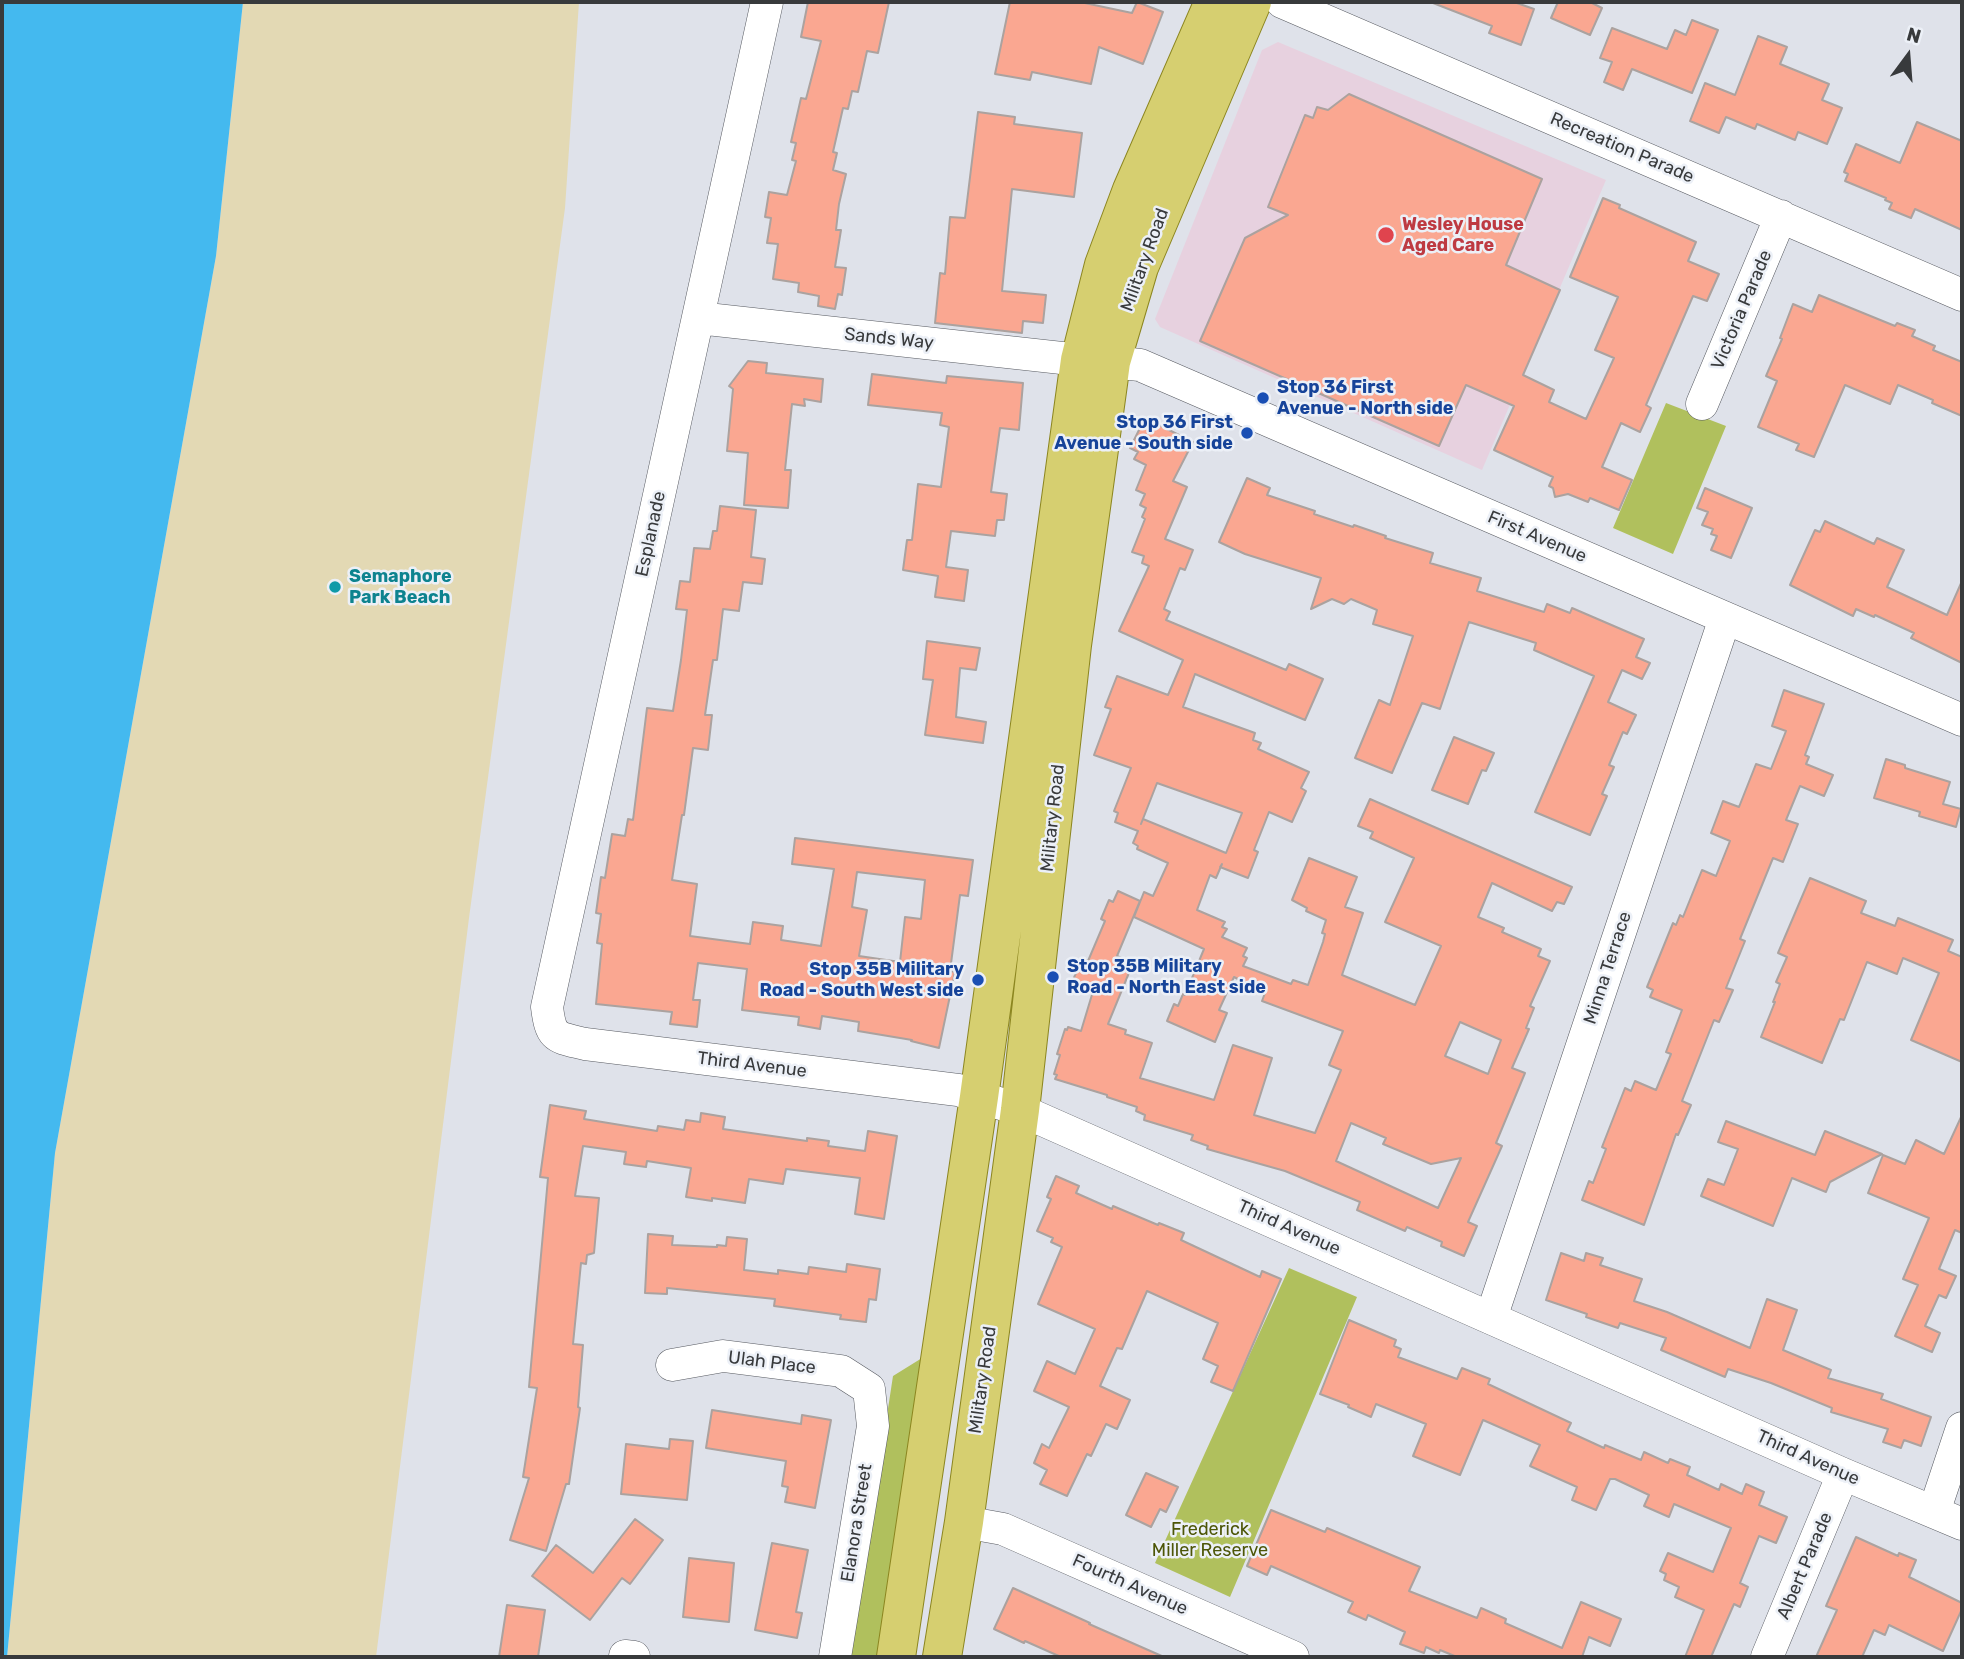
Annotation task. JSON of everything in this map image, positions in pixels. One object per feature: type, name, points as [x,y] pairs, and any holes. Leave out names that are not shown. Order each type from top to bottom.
[{"type":"main road","name":"Military Road","points":[[942,1657],[964,1522],[1020,1110],[1072,645],[1104,265],[1132,190],[1214,2]]},
{"type":"main road","name":"Military Road","points":[[896,1657],[979,1097],[1095,361],[1139,267],[1252,2]]},
{"type":"street","name":"Esplanade","points":[[585,1044],[559,1037],[550,1027],[547,1007],[766,2]]},
{"type":"street","name":"Recreation Parade","points":[[1282,2],[1962,295]]},
{"type":"street","name":"Victoria Parade","points":[[1702,404],[1781,216]]},
{"type":"street","name":"Sands Way","points":[[698,318],[1095,361]]},
{"type":"street","name":"First Avenue","points":[[1095,361],[1140,365],[1962,720]]},
{"type":"street","name":"Minna Terrace","points":[[1492,1318],[1725,618]]},
{"type":"street","name":"Third Avenue","points":[[585,1044],[958,1090],[1020,1110],[1843,1475],[1948,1518]]},
{"type":"street","name":"Ulah Place","points":[[672,1365],[723,1356],[841,1371],[869,1389]]},
{"type":"street","name":"Elanora Street","points":[[835,1657],[873,1426],[869,1389]]},
{"type":"street","points":[[1948,1518],[1962,1428]]},
{"type":"street","name":"Albert Parade","points":[[1767,1657],[1843,1475]]},
{"type":"street","name":"Fourth Avenue","points":[[964,1522],[1003,1529],[1293,1657]]},
{"type":"shaded area","name":"Wesley House Aged Care","points":[[1278,42],[1606,180],[1482,470],[1160,327],[1155,319],[1262,50]]},
{"type":"green space","points":[[1666,403],[1726,426],[1673,554],[1613,528]]},
{"type":"green space","name":"Frederick Miller Reserve","points":[[1289,1268],[1357,1297],[1230,1597],[1155,1563]]},
{"type":"green space","points":[[922,1358],[877,1657],[850,1657],[893,1376]]},
{"type":"sand","name":"Semaphore Park Beach","points":[[243,2],[579,2],[565,208],[469,918],[376,1657],[7,1657],[55,1153],[216,256]]},
{"type":"water","points":[[2,2],[243,2],[216,256],[55,1153],[7,1657],[2,1657]]},
{"type":"building","points":[[808,2],[889,2],[878,53],[867,51],[858,92],[852,91],[848,109],[843,108],[833,152],[837,153],[833,170],[846,174],[839,204],[836,230],[841,230],[835,267],[846,268],[842,295],[838,294],[835,309],[818,306],[819,296],[798,292],[799,283],[773,279],[778,244],[767,243],[771,218],[765,217],[769,192],[787,195],[796,161],[792,160],[796,143],[791,142],[801,98],[806,99],[821,41],[801,37]]},
{"type":"building","points":[[1010,2],[1080,2],[1132,13],[1137,2],[1163,12],[1143,64],[1099,47],[1091,84],[1032,72],[1030,80],[995,74]]},
{"type":"building","points":[[1433,2],[1514,2],[1534,9],[1521,45],[1489,33],[1492,26]]},
{"type":"building","points":[[1558,2],[1590,2],[1602,8],[1590,35],[1551,18]]},
{"type":"building","points":[[1692,20],[1718,30],[1692,93],[1632,69],[1623,90],[1604,82],[1612,62],[1600,58],[1612,28],[1667,49],[1675,30],[1686,35]]},
{"type":"building","points":[[1758,36],[1787,47],[1780,64],[1829,84],[1822,100],[1842,108],[1827,144],[1798,132],[1795,140],[1757,124],[1755,129],[1726,117],[1719,133],[1690,121],[1705,83],[1735,95]]},
{"type":"building","name":"Wesley House Aged Care","points":[[1349,94],[1542,179],[1506,265],[1560,290],[1523,375],[1554,390],[1549,402],[1586,419],[1614,358],[1595,350],[1618,297],[1570,277],[1603,198],[1620,205],[1619,208],[1696,242],[1688,261],[1719,274],[1707,301],[1693,296],[1646,405],[1651,408],[1640,432],[1621,423],[1602,467],[1632,480],[1619,510],[1590,498],[1588,502],[1568,494],[1555,497],[1553,488],[1549,486],[1553,477],[1494,450],[1514,406],[1466,385],[1439,446],[1200,341],[1245,238],[1288,215],[1268,207],[1305,115],[1313,118],[1317,107],[1328,110]]},
{"type":"building","points":[[978,112],[1015,117],[1014,124],[1082,133],[1074,197],[1012,189],[1002,291],[1046,295],[1043,323],[1023,321],[1022,333],[935,323],[940,273],[945,274],[950,217],[965,218]]},
{"type":"building","points":[[1917,122],[1962,141],[1962,230],[1915,209],[1911,218],[1889,209],[1892,203],[1885,200],[1886,198],[1845,181],[1848,174],[1844,172],[1856,144],[1900,163]]},
{"type":"building","points":[[1819,295],[1895,326],[1897,323],[1915,330],[1912,336],[1935,346],[1933,350],[1962,362],[1962,416],[1898,385],[1890,404],[1845,385],[1814,457],[1796,450],[1799,444],[1758,427],[1777,381],[1766,376],[1793,304],[1812,312]]},
{"type":"building","points":[[748,361],[767,363],[766,373],[823,379],[821,402],[804,399],[805,406],[792,404],[785,470],[791,470],[788,508],[744,505],[748,453],[727,451],[733,389],[729,386]]},
{"type":"building","points":[[872,374],[946,383],[947,376],[1023,383],[1019,430],[1000,428],[991,492],[1007,494],[1004,520],[997,520],[995,536],[951,531],[946,567],[968,570],[964,601],[935,597],[938,576],[903,570],[907,540],[912,540],[918,484],[941,487],[949,427],[940,425],[942,413],[868,405]]},
{"type":"building","points":[[1145,418],[1193,442],[1173,481],[1187,487],[1165,539],[1193,550],[1185,570],[1180,568],[1164,609],[1170,612],[1166,620],[1286,670],[1289,664],[1323,679],[1305,720],[1195,674],[1183,707],[1255,733],[1253,740],[1261,743],[1258,749],[1309,772],[1301,788],[1306,791],[1292,822],[1269,812],[1254,850],[1258,852],[1248,878],[1221,867],[1216,878],[1210,875],[1197,910],[1225,922],[1222,927],[1227,929],[1222,937],[1247,948],[1243,956],[1247,958],[1243,966],[1291,984],[1293,980],[1308,985],[1323,942],[1325,934],[1322,933],[1326,920],[1306,911],[1307,908],[1292,900],[1309,858],[1357,877],[1345,907],[1363,913],[1342,975],[1415,1005],[1441,946],[1385,922],[1414,858],[1370,838],[1373,832],[1358,826],[1370,799],[1572,887],[1564,904],[1557,902],[1552,911],[1492,883],[1478,917],[1504,928],[1502,932],[1541,949],[1538,956],[1550,961],[1530,1006],[1534,1008],[1526,1028],[1529,1029],[1512,1068],[1525,1073],[1496,1143],[1502,1146],[1468,1222],[1477,1226],[1464,1256],[1441,1246],[1442,1242],[1407,1227],[1405,1231],[1357,1210],[1360,1202],[1285,1171],[1207,1149],[1208,1146],[1191,1140],[1193,1135],[1144,1120],[1145,1115],[1136,1111],[1137,1107],[1055,1079],[1060,1055],[1057,1054],[1065,1029],[1068,1027],[1081,1031],[1094,988],[1073,980],[1082,959],[1088,961],[1105,921],[1101,919],[1109,900],[1113,902],[1118,891],[1140,901],[1117,956],[1133,963],[1108,1024],[1126,1030],[1125,1034],[1152,1043],[1140,1078],[1214,1100],[1233,1045],[1272,1058],[1254,1115],[1315,1133],[1341,1070],[1329,1065],[1343,1031],[1262,1001],[1265,993],[1234,977],[1219,1010],[1227,1013],[1215,1042],[1167,1021],[1174,1004],[1178,1006],[1183,994],[1185,995],[1204,949],[1134,917],[1144,892],[1153,896],[1168,863],[1137,849],[1138,846],[1133,843],[1138,831],[1115,822],[1118,813],[1114,811],[1131,768],[1094,755],[1111,709],[1105,707],[1117,676],[1168,695],[1183,660],[1119,631],[1149,566],[1142,563],[1144,556],[1132,552],[1145,519],[1142,517],[1146,508],[1140,505],[1145,494],[1136,490],[1146,465],[1134,459],[1138,452],[1130,448]],"holes":[[[1157,783],[1242,813],[1226,853],[1143,819],[1141,824]],[[1460,1022],[1501,1040],[1488,1074],[1445,1056]],[[1351,1123],[1386,1138],[1383,1144],[1431,1164],[1461,1158],[1438,1208],[1336,1161]]]},
{"type":"building","points":[[1247,478],[1270,488],[1267,495],[1315,511],[1314,514],[1433,553],[1430,563],[1481,578],[1477,591],[1544,612],[1547,604],[1570,613],[1572,608],[1644,639],[1636,657],[1650,663],[1642,679],[1622,670],[1608,702],[1636,715],[1627,734],[1623,732],[1609,765],[1614,767],[1602,794],[1607,796],[1590,835],[1535,812],[1594,676],[1534,650],[1536,643],[1469,622],[1440,709],[1422,703],[1392,773],[1355,758],[1379,700],[1390,705],[1413,636],[1373,624],[1377,610],[1351,599],[1344,604],[1332,599],[1311,609],[1321,578],[1245,554],[1219,542]]},
{"type":"building","points":[[1705,488],[1752,508],[1731,558],[1711,550],[1717,536],[1711,534],[1713,529],[1702,525],[1708,512],[1697,508]]},
{"type":"building","points":[[720,506],[756,510],[751,557],[765,559],[762,584],[743,582],[739,611],[723,609],[717,660],[713,660],[705,715],[712,715],[708,750],[693,748],[672,880],[697,884],[690,936],[750,944],[753,922],[783,926],[781,940],[821,946],[834,869],[792,864],[795,838],[973,860],[968,896],[960,895],[950,971],[955,972],[939,1048],[912,1040],[858,1031],[859,1022],[822,1016],[820,1029],[798,1025],[799,1017],[742,1010],[747,969],[698,963],[693,1000],[700,1000],[697,1027],[670,1024],[672,1012],[596,1004],[602,944],[597,943],[601,914],[596,913],[601,877],[605,878],[612,834],[625,836],[628,819],[633,820],[647,708],[673,711],[687,610],[676,609],[680,581],[690,582],[694,548],[710,549],[713,531],[717,531]],"holes":[[[857,872],[925,880],[921,919],[905,917],[900,962],[859,956],[867,910],[852,907]]]},
{"type":"building","points":[[1825,521],[1874,544],[1877,538],[1904,550],[1887,587],[1947,615],[1962,581],[1962,663],[1911,638],[1914,633],[1875,615],[1874,617],[1856,609],[1853,616],[1790,585],[1815,530],[1820,532]]},
{"type":"building","points":[[927,641],[980,648],[976,670],[960,668],[956,717],[986,722],[983,743],[925,735],[933,680],[923,679]]},
{"type":"building","points":[[1784,690],[1824,704],[1805,755],[1809,757],[1806,764],[1833,775],[1824,796],[1800,786],[1786,820],[1798,824],[1783,862],[1773,858],[1740,939],[1745,941],[1726,988],[1733,990],[1719,1022],[1714,1020],[1682,1101],[1691,1105],[1678,1135],[1676,1134],[1644,1225],[1582,1200],[1589,1181],[1593,1183],[1606,1149],[1602,1147],[1625,1088],[1631,1091],[1635,1081],[1656,1090],[1671,1054],[1666,1052],[1682,1010],[1650,997],[1653,990],[1647,987],[1673,923],[1676,925],[1680,915],[1683,917],[1702,870],[1716,876],[1730,841],[1711,833],[1723,801],[1739,807],[1756,764],[1771,769],[1786,731],[1772,726]]},
{"type":"building","points":[[1454,737],[1494,753],[1486,771],[1482,770],[1468,804],[1432,790]]},
{"type":"building","points":[[1886,759],[1950,782],[1943,804],[1961,809],[1956,827],[1919,816],[1920,812],[1874,798]]},
{"type":"building","points":[[1810,878],[1866,901],[1861,913],[1895,926],[1898,918],[1953,940],[1948,951],[1962,957],[1962,1062],[1911,1040],[1939,973],[1903,958],[1897,974],[1867,962],[1844,1020],[1840,1019],[1822,1063],[1761,1037],[1780,984],[1776,982],[1787,957],[1778,953]]},
{"type":"building","points":[[550,1105],[586,1111],[584,1119],[657,1131],[658,1126],[684,1130],[686,1120],[700,1122],[701,1113],[725,1117],[723,1129],[807,1141],[807,1138],[829,1141],[828,1146],[865,1151],[868,1131],[897,1136],[884,1219],[855,1214],[860,1178],[786,1169],[783,1184],[749,1179],[745,1203],[712,1198],[712,1201],[686,1197],[691,1168],[647,1161],[646,1167],[624,1164],[626,1152],[583,1146],[575,1196],[599,1198],[594,1253],[587,1255],[586,1264],[581,1263],[573,1344],[583,1345],[580,1408],[569,1484],[566,1484],[546,1551],[510,1540],[529,1478],[523,1477],[537,1388],[529,1387],[548,1178],[540,1177]]},
{"type":"building","points":[[1962,1115],[1962,1233],[1955,1230],[1939,1269],[1956,1276],[1946,1298],[1939,1295],[1925,1326],[1940,1333],[1932,1352],[1895,1336],[1918,1285],[1903,1279],[1929,1218],[1868,1193],[1883,1155],[1905,1164],[1916,1140],[1944,1154]]},
{"type":"building","points":[[1726,1121],[1815,1155],[1825,1131],[1882,1154],[1830,1182],[1826,1192],[1792,1178],[1773,1226],[1701,1196],[1708,1179],[1724,1185],[1738,1149],[1718,1142]]},
{"type":"building","points":[[1056,1176],[1079,1186],[1076,1193],[1112,1209],[1113,1206],[1184,1233],[1181,1240],[1260,1277],[1262,1271],[1281,1279],[1233,1391],[1211,1382],[1218,1366],[1203,1359],[1218,1323],[1147,1291],[1122,1349],[1117,1348],[1100,1386],[1130,1400],[1117,1429],[1106,1424],[1091,1456],[1087,1454],[1067,1496],[1040,1484],[1047,1470],[1034,1463],[1042,1444],[1049,1448],[1069,1407],[1034,1391],[1047,1361],[1075,1374],[1095,1329],[1038,1304],[1062,1247],[1051,1242],[1053,1238],[1037,1231],[1051,1199],[1047,1197]]},
{"type":"building","points":[[648,1234],[673,1236],[672,1245],[717,1247],[726,1246],[727,1237],[747,1239],[744,1270],[778,1274],[778,1270],[808,1274],[809,1267],[846,1272],[847,1264],[880,1269],[876,1300],[869,1299],[866,1322],[840,1319],[841,1315],[774,1306],[775,1299],[667,1288],[667,1294],[645,1293]]},
{"type":"building","points":[[1561,1253],[1584,1261],[1586,1253],[1603,1258],[1600,1265],[1642,1279],[1634,1301],[1667,1312],[1750,1348],[1767,1299],[1797,1310],[1783,1350],[1831,1370],[1828,1378],[1883,1394],[1881,1399],[1931,1417],[1921,1446],[1904,1440],[1901,1448],[1883,1442],[1888,1429],[1831,1412],[1832,1408],[1728,1369],[1725,1377],[1661,1350],[1666,1338],[1620,1323],[1618,1328],[1546,1300]]},
{"type":"building","points":[[1349,1320],[1396,1340],[1394,1346],[1401,1349],[1398,1357],[1457,1379],[1462,1368],[1490,1379],[1488,1384],[1571,1423],[1567,1431],[1604,1448],[1605,1445],[1641,1460],[1644,1452],[1668,1463],[1670,1459],[1690,1467],[1687,1475],[1719,1490],[1721,1484],[1742,1494],[1746,1484],[1764,1492],[1759,1505],[1787,1517],[1776,1543],[1759,1536],[1740,1583],[1748,1587],[1740,1607],[1734,1604],[1711,1657],[1685,1657],[1704,1610],[1675,1597],[1679,1587],[1664,1580],[1666,1574],[1660,1571],[1668,1553],[1713,1572],[1731,1528],[1674,1504],[1669,1517],[1644,1506],[1649,1495],[1615,1479],[1610,1479],[1596,1510],[1572,1500],[1577,1487],[1530,1466],[1540,1445],[1483,1420],[1460,1475],[1413,1456],[1426,1424],[1376,1404],[1371,1417],[1320,1394]]},
{"type":"building","points":[[712,1410],[801,1424],[802,1415],[831,1420],[815,1508],[785,1502],[788,1487],[782,1486],[786,1461],[706,1448]]},
{"type":"building","points":[[670,1439],[693,1441],[687,1500],[621,1494],[626,1444],[669,1449]]},
{"type":"building","points":[[1146,1473],[1178,1487],[1166,1512],[1160,1509],[1151,1527],[1126,1515]]},
{"type":"building","points":[[1271,1510],[1325,1532],[1327,1528],[1420,1567],[1409,1591],[1477,1618],[1481,1608],[1506,1619],[1505,1623],[1562,1648],[1581,1602],[1621,1619],[1610,1646],[1589,1637],[1582,1657],[1457,1657],[1426,1647],[1424,1653],[1400,1644],[1405,1632],[1368,1615],[1366,1620],[1348,1612],[1353,1602],[1271,1566],[1267,1575],[1247,1566]]},
{"type":"building","points":[[635,1519],[663,1540],[630,1584],[622,1578],[590,1620],[532,1576],[556,1545],[593,1573]]},
{"type":"building","points":[[1856,1537],[1898,1556],[1899,1553],[1916,1560],[1909,1577],[1962,1603],[1962,1609],[1943,1651],[1889,1625],[1885,1635],[1874,1630],[1862,1657],[1816,1657],[1837,1610],[1826,1606]]},
{"type":"building","points":[[772,1543],[808,1550],[796,1612],[802,1613],[797,1638],[755,1630]]},
{"type":"building","points":[[689,1558],[734,1563],[729,1622],[683,1617]]},
{"type":"building","points":[[1013,1588],[1164,1657],[1061,1657],[1025,1641],[1024,1643],[994,1629]]},
{"type":"building","points":[[507,1605],[545,1610],[538,1657],[499,1657]]},
{"type":"place","name":"Wesley House Aged Care","points":[[1386,235]]},
{"type":"place","name":"Stop 36 First Avenue - North side","points":[[1263,398]]},
{"type":"place","name":"Stop 36 First Avenue - South side","points":[[1247,433]]},
{"type":"place","name":"Semaphore Park Beach","points":[[335,587]]},
{"type":"place","name":"Stop 35B Military Road - North East side","points":[[1053,977]]},
{"type":"place","name":"Stop 35B Military Road - South West side","points":[[978,980]]}]
